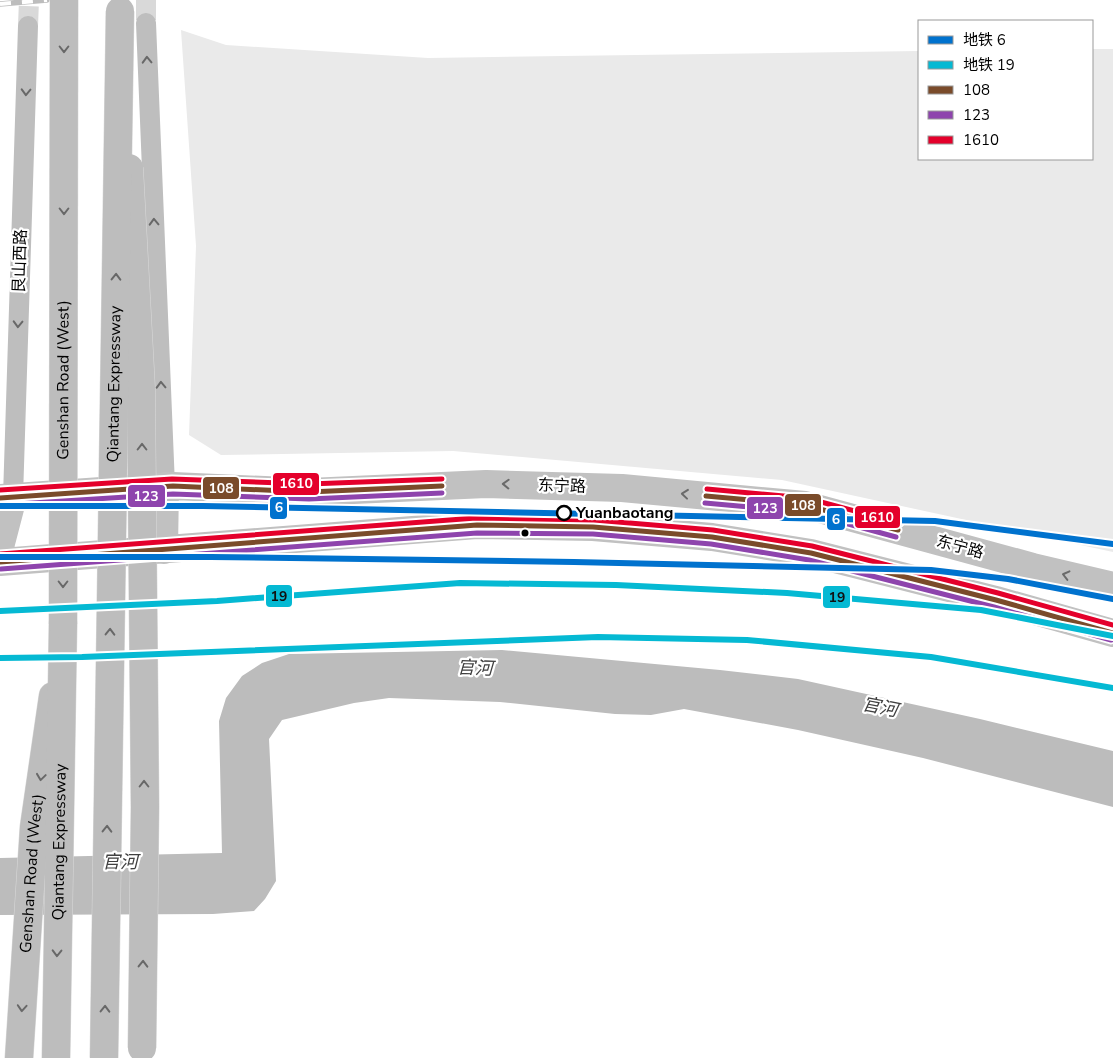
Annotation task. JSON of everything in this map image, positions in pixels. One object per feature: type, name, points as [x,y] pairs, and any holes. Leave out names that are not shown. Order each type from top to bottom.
[{"type":"main road","name":"Genshan Road (West)","points":[[19,1053],[34,827],[63,624],[64,0]]},
{"type":"main road","name":"Qiantang Expressway","points":[[104,1058],[120,6]]},
{"type":"main road","points":[[120,6],[141,388],[145,807],[143,1053]]},
{"type":"main road","name":"东宁路","points":[[6,498],[165,486],[309,492],[486,484],[622,488],[806,505],[1032,567],[1113,586]]},
{"type":"main road","points":[[164,550],[165,486]]},
{"type":"main road","points":[[0,547],[6,498]]},
{"type":"main road","points":[[0,562],[477,525],[593,527],[712,537],[811,552],[1022,607],[1113,633]]},
{"type":"main road","name":"Qiantang Expressway","points":[[56,1058],[63,624]]},
{"type":"street","points":[[146,23],[165,486]]},
{"type":"street","name":"艮山西路","points":[[6,498],[28,26]]},
{"type":"shaded area","points":[[181,30],[226,45],[428,58],[918,51],[918,160],[1093,160],[1093,49],[1113,49],[1113,552],[782,480],[453,451],[221,455],[189,435],[196,246]]},
{"type":"water","name":"官河","points":[[502,650],[798,679],[980,719],[1113,751],[1113,807],[923,758],[798,730],[684,709],[651,715],[615,714],[500,702],[389,698],[354,703],[282,720],[269,739],[276,881],[265,899],[254,911],[213,914],[0,915],[0,858],[222,853],[219,721],[226,698],[242,676],[262,663],[289,654]]},
{"type":"tunnel","points":[[28,26],[29,0]]},
{"type":"tunnel","points":[[146,0],[146,23]]},
{"type":"railway","points":[[0,4],[47,0]]},
{"type":"metro line","name":"6","points":[[0,506],[203,506],[935,521],[1113,544]]},
{"type":"metro line","name":"6","points":[[0,557],[211,557],[574,562],[931,570],[1008,579],[1113,599]]},
{"type":"metro line","name":"19","points":[[0,611],[217,601],[460,583],[616,585],[787,593],[981,610],[1113,636]]},
{"type":"metro line","name":"19","points":[[0,658],[82,657],[598,637],[747,640],[931,657],[1113,688]]},
{"type":"transit line","name":"1610","points":[[0,490],[172,479],[309,484],[442,479]]},
{"type":"transit line","name":"108","points":[[0,498],[173,486],[309,492],[442,486]]},
{"type":"transit line","name":"1610","points":[[707,489],[806,498],[900,523]]},
{"type":"transit line","name":"123","points":[[1,505],[173,494],[309,499],[442,493]]},
{"type":"transit line","name":"108","points":[[706,496],[805,505],[898,530]]},
{"type":"transit line","name":"123","points":[[705,503],[804,512],[896,537]]},
{"type":"transit line","name":"1610","points":[[0,554],[476,518],[594,520],[713,530],[812,546],[998,593],[1113,625]]},
{"type":"transit line","name":"108","points":[[0,562],[477,525],[593,527],[712,537],[811,553],[996,600],[1113,633]]},
{"type":"transit line","name":"123","points":[[1,569],[477,533],[593,534],[711,544],[809,560],[994,607],[1111,640]]},
{"type":"place","name":"Yuanbaotang","points":[[564,513]]}]
